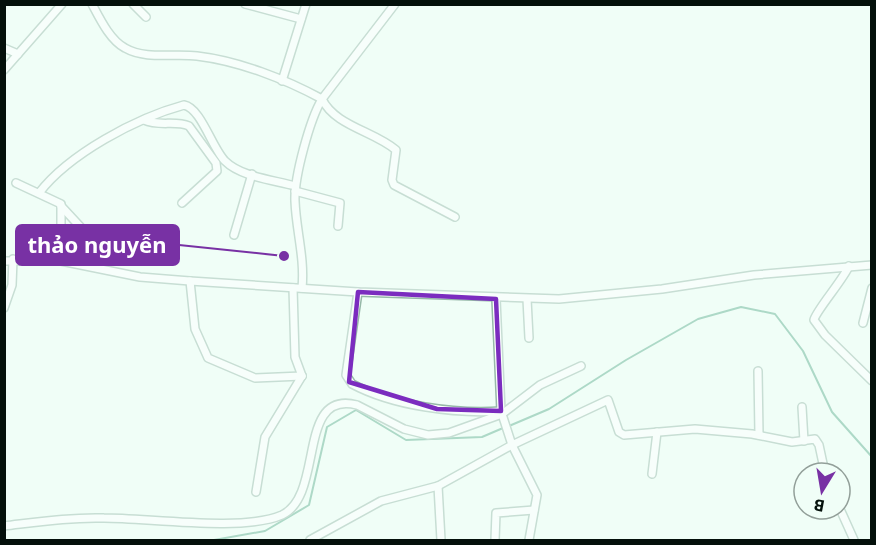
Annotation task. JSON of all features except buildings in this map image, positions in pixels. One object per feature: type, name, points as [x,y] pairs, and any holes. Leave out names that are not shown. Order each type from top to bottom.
[{"type":"street","points":[[4,70],[62,4]]},
{"type":"street","points":[[133,4],[146,17]]},
{"type":"street","points":[[245,4],[301,19]]},
{"type":"street","points":[[282,81],[306,4]]},
{"type":"street","points":[[302,288],[303,265],[295,189],[309,133],[322,99],[395,4]]},
{"type":"street","points":[[93,5],[112,36],[126,49],[142,54],[198,56],[234,64],[282,81],[322,99],[326,106],[339,117],[396,150],[392,180],[394,185],[455,217]]},
{"type":"street","points":[[4,48],[18,54]]},
{"type":"street","points":[[39,193],[52,177],[73,160],[144,120],[179,107],[190,107],[223,158],[234,167],[340,203],[338,226]]},
{"type":"street","points":[[144,120],[154,123],[183,123],[189,126],[216,163],[217,171],[182,203]]},
{"type":"street","points":[[234,235],[252,174]]},
{"type":"street","points":[[16,183],[57,200],[100,248]]},
{"type":"street","points":[[61,206],[61,261]]},
{"type":"street","points":[[4,308],[12,285],[13,259]]},
{"type":"street","points":[[4,261],[13,259],[61,261],[140,277],[190,281],[496,299],[559,299],[651,290],[753,275],[872,265]]},
{"type":"street","points":[[849,266],[836,290],[816,312],[814,320],[825,336],[872,381]]},
{"type":"street","points":[[190,281],[195,329],[208,358],[255,378],[302,376]]},
{"type":"street","points":[[256,492],[265,437],[302,376],[294,350],[293,288]]},
{"type":"street","points":[[863,323],[872,288]]},
{"type":"street","points":[[358,292],[346,375],[352,384],[437,409],[502,415]]},
{"type":"street","points":[[496,299],[502,415],[511,442],[536,492],[529,540]]},
{"type":"street","points":[[527,299],[529,338]]},
{"type":"street","points":[[4,526],[80,518],[209,522],[273,518],[290,510],[301,497],[320,418],[337,405],[348,403],[357,405],[404,429],[428,435],[460,430],[502,415],[540,385],[581,366]]},
{"type":"street","points":[[758,371],[759,435]]},
{"type":"street","points":[[313,539],[381,501],[438,486],[511,442],[608,400],[621,434],[627,436],[695,429],[759,435],[792,442],[813,439],[818,442],[822,461]]},
{"type":"street","points":[[802,407],[804,441]]},
{"type":"street","points":[[652,474],[657,432]]},
{"type":"street","points":[[438,486],[441,540]]},
{"type":"street","points":[[495,540],[496,513],[534,510]]},
{"type":"street","points":[[845,521],[854,540]]},
{"type":"highlighted area","points":[[358,292],[496,299],[501,411],[437,409],[349,382]]},
{"type":"waterway","points":[[509,426],[549,409],[626,360],[698,319],[741,307],[775,314],[803,351],[832,412],[872,457]]},
{"type":"waterway","points":[[214,540],[265,531],[309,505],[327,427],[356,410],[406,440],[482,437],[503,428]]},
{"type":"place","name":"thảo nguyễn","points":[[284,256]]}]
